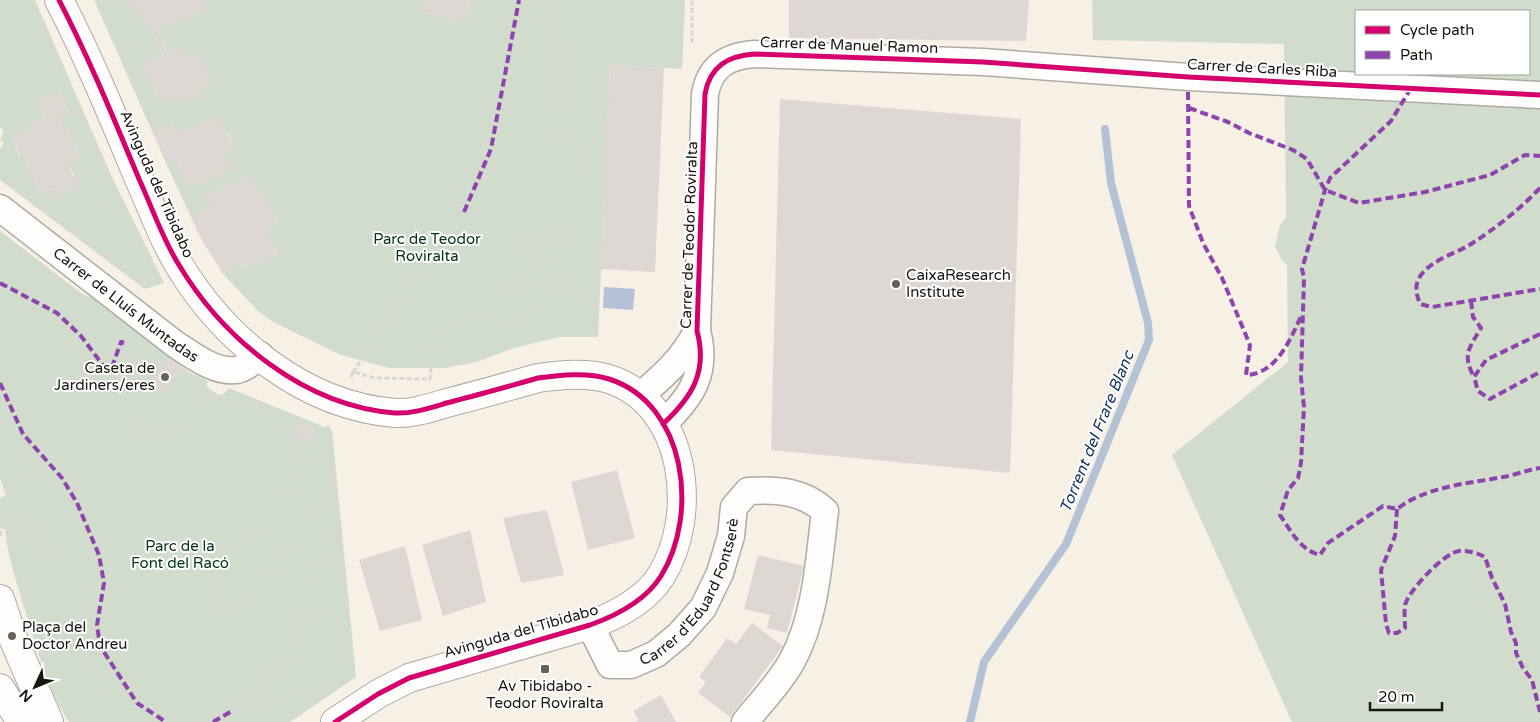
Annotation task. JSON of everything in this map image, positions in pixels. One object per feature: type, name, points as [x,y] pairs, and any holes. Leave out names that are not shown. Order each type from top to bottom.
[{"type":"street","name":"Avinguda del Tibidabo","points":[[60,0],[79,38],[179,265],[226,325],[260,355],[311,390],[354,406],[396,413],[419,411],[538,378],[557,375],[594,375],[610,379],[640,396],[663,424],[674,449],[680,478],[682,510],[678,537],[670,560],[660,578],[637,600],[607,619],[590,625],[409,678],[378,694],[335,722]]},
{"type":"street","name":"Carrer de Manuel Ramon","points":[[705,94],[707,84],[716,68],[733,57],[743,55],[983,62]]},
{"type":"street","name":"Carrer de Carles Riba","points":[[983,62],[1188,77],[1540,95]]},
{"type":"street","name":"Carrer de Teodor Roviralta","points":[[663,424],[684,404],[695,383],[702,358],[702,349],[697,331],[705,94]]},
{"type":"street","name":"Carrer de Lluís Muntadas","points":[[0,208],[175,344],[198,358],[221,369],[238,370],[260,355]]},
{"type":"street","name":"Carrer de Teodor Roviralta","points":[[640,396],[675,365],[690,346],[697,331]]},
{"type":"street","name":"Carrer d'Eduard Fontserè","points":[[590,625],[610,665],[631,665],[656,654],[679,635],[703,608],[720,573],[731,536],[734,507],[748,491],[766,490],[812,499],[825,511],[813,593],[804,637],[791,663],[745,722]]},
{"type":"street","points":[[0,599],[13,638],[49,722]]},
{"type":"street","points":[[0,688],[21,722]]},
{"type":"path","points":[[354,372],[375,378],[430,378],[434,349],[439,340],[454,325],[465,320],[480,318],[511,322],[520,320],[547,303],[574,279],[570,273],[512,294],[510,289],[550,258],[570,234],[569,227],[524,255],[520,248],[564,220],[566,208],[561,99],[556,73],[550,0]]},
{"type":"path","points":[[558,0],[564,73],[561,99]]},
{"type":"path","points":[[692,0],[692,43]]},
{"type":"path","points":[[350,383],[354,372],[464,212]]},
{"type":"path","points":[[124,343],[135,361],[140,417],[146,430],[152,434],[159,437],[176,435],[214,392]]},
{"type":"path","points":[[211,396],[221,404],[240,404],[270,416],[289,433],[302,448],[305,456],[303,472],[272,516],[244,547],[215,554],[222,591],[222,616],[232,614],[259,590],[334,493]]},
{"type":"path","points":[[328,423],[334,493],[334,532],[332,544],[310,599],[295,649],[284,667],[232,711],[259,706],[344,681]]},
{"type":"path","points":[[23,434],[40,493],[50,553],[46,558]]},
{"type":"path","points":[[0,536],[5,514],[17,510],[28,519],[39,554],[46,558],[51,571]]},
{"type":"green space","points":[[0,0],[35,0],[111,175],[164,283],[145,289],[0,180],[0,149],[4,143],[0,140],[4,130],[0,127]],"holes":[[[59,92],[68,113],[58,118],[62,128],[67,126],[80,158],[68,164],[80,186],[56,198],[53,188],[41,195],[23,153],[19,154],[12,138],[32,129],[45,118],[37,102]]]},
{"type":"green space","name":"Parc de Teodor Roviralta","points":[[94,0],[131,0],[143,14],[163,54],[143,63],[161,103],[178,95],[182,103],[195,99],[199,94],[182,49],[168,54],[158,30],[209,8],[196,0],[425,0],[422,12],[465,22],[470,0],[685,0],[682,69],[610,65],[598,337],[559,337],[514,348],[477,362],[444,368],[390,368],[341,355],[275,323],[260,313],[223,274],[238,263],[242,268],[254,260],[258,266],[279,253],[264,230],[278,220],[248,176],[205,195],[212,206],[191,217],[166,163],[176,158],[187,185],[194,183],[195,186],[230,168],[225,156],[229,154],[233,145],[229,134],[176,134],[171,123],[152,131]]},
{"type":"green space","points":[[1092,0],[1540,0],[1540,722],[1292,722],[1172,455],[1288,362],[1287,264],[1283,262],[1275,247],[1280,225],[1286,217],[1284,44],[1093,40]]},
{"type":"green space","name":"Parc de la Font del Racó","points":[[0,231],[81,293],[99,301],[189,372],[208,381],[206,386],[218,395],[225,393],[229,388],[332,430],[356,677],[290,722],[69,722],[61,709],[42,665],[12,567],[5,529],[0,528],[0,498],[6,495],[0,479]]},
{"type":"water","points":[[604,287],[635,289],[633,310],[603,308]]},
{"type":"building","points":[[131,0],[196,0],[209,8],[158,30],[168,54],[182,49],[185,57],[198,52],[212,84],[198,89],[199,94],[195,99],[182,103],[178,95],[161,103],[143,63],[163,54],[143,14],[128,6]]},
{"type":"building","points":[[425,0],[470,0],[465,22],[422,12]]},
{"type":"building","points":[[789,0],[1029,0],[1026,41],[789,38]]},
{"type":"building","points":[[610,65],[664,68],[655,272],[600,269]]},
{"type":"building","points":[[59,92],[68,114],[58,118],[62,128],[67,126],[80,158],[68,164],[80,186],[56,199],[53,188],[41,195],[23,153],[20,154],[12,138],[32,129],[31,125],[45,118],[37,102]]},
{"type":"building","name":"CaixaResearch Institute","points":[[780,99],[1021,119],[1010,473],[771,450]]},
{"type":"building","points":[[219,116],[233,145],[229,154],[225,156],[231,168],[195,186],[194,183],[187,186],[176,158],[166,163],[152,131],[171,123],[176,134]]},
{"type":"building","points":[[248,176],[278,220],[264,230],[279,253],[258,266],[254,260],[241,268],[238,263],[223,274],[199,235],[191,217],[212,206],[205,195]]},
{"type":"building","name":"Caseta de Jardiners/eres","points":[[171,357],[185,369],[161,394],[149,384]]},
{"type":"building","points":[[299,422],[317,430],[307,447],[295,434]]},
{"type":"building","points":[[617,470],[635,538],[588,550],[571,482]]},
{"type":"building","points":[[547,510],[564,575],[521,583],[503,518]]},
{"type":"building","points":[[470,530],[486,602],[443,616],[422,545]]},
{"type":"building","points":[[405,546],[422,620],[380,631],[359,560]]},
{"type":"building","points":[[758,555],[804,566],[787,633],[767,628],[770,615],[744,609]]},
{"type":"building","points":[[752,623],[783,646],[730,717],[698,693],[706,682],[699,677],[727,638],[736,644]]},
{"type":"building","points":[[661,695],[676,722],[636,722],[639,720],[633,711]]},
{"type":"waterway","name":"Torrent del Frare Blanc","points":[[970,722],[984,662],[1066,544],[1149,340],[1148,323],[1111,183],[1105,129]]},
{"type":"marked path","points":[[464,212],[491,149],[519,0]]},
{"type":"marked path","points":[[1411,88],[1391,121],[1330,178],[1325,190],[1302,269],[1304,278],[1301,378],[1304,407],[1301,463],[1298,478],[1288,490],[1280,515],[1301,544],[1313,553],[1320,555],[1328,543],[1383,506],[1397,509],[1421,495],[1447,487],[1540,468]]},
{"type":"marked path","points":[[1188,92],[1189,206],[1203,243],[1222,278],[1250,345],[1246,375],[1257,373],[1274,362],[1288,344],[1302,314]]},
{"type":"marked path","points":[[1189,108],[1228,122],[1249,133],[1293,150],[1307,159],[1325,190],[1359,203],[1425,192],[1490,175],[1525,155],[1540,156]]},
{"type":"marked path","points":[[1540,188],[1516,211],[1490,231],[1465,248],[1444,257],[1426,269],[1417,282],[1416,289],[1420,304],[1432,307],[1540,289]]},
{"type":"marked path","points":[[0,283],[57,313],[81,336],[105,368],[112,367],[121,342],[124,343]]},
{"type":"marked path","points":[[1471,301],[1473,317],[1481,328],[1470,346],[1468,357],[1468,363],[1474,377]]},
{"type":"marked path","points":[[1540,334],[1486,360],[1474,377],[1478,391],[1490,399],[1540,372]]},
{"type":"marked path","points":[[0,383],[23,434],[62,478],[77,503],[99,555],[104,583],[97,625],[100,646],[137,703],[166,722]]},
{"type":"marked path","points":[[1397,509],[1395,536],[1381,570],[1386,624],[1389,633],[1397,633],[1405,628],[1405,605],[1408,598],[1436,565],[1459,551],[1472,552],[1485,557],[1492,578],[1505,604],[1511,632],[1516,643],[1516,653],[1523,668],[1532,680],[1540,712]]},
{"type":"marked path","points":[[213,722],[232,711]]},
{"type":"cycle path","points":[[59,0],[91,66],[173,255],[198,293],[219,319],[243,343],[270,364],[299,383],[330,397],[362,408],[395,413],[425,409],[538,378],[592,375],[609,379],[635,392],[655,412],[670,436],[679,464],[682,493],[680,523],[673,551],[661,576],[655,585],[639,600],[610,617],[590,625],[409,678],[378,694],[335,722]]},
{"type":"cycle path","points":[[663,424],[689,394],[699,371],[700,346],[697,331],[705,94],[711,76],[728,60],[754,54],[983,62],[1188,77],[1540,95]]},
{"type":"place","name":"CaixaResearch Institute","points":[[896,284]]},
{"type":"place","name":"Caseta de Jardiners/eres","points":[[165,377]]},
{"type":"place","name":"Plaça del Doctor Andreu","points":[[12,636]]},
{"type":"place","name":"Av Tibidabo - Teodor Roviralta","points":[[545,669]]}]
